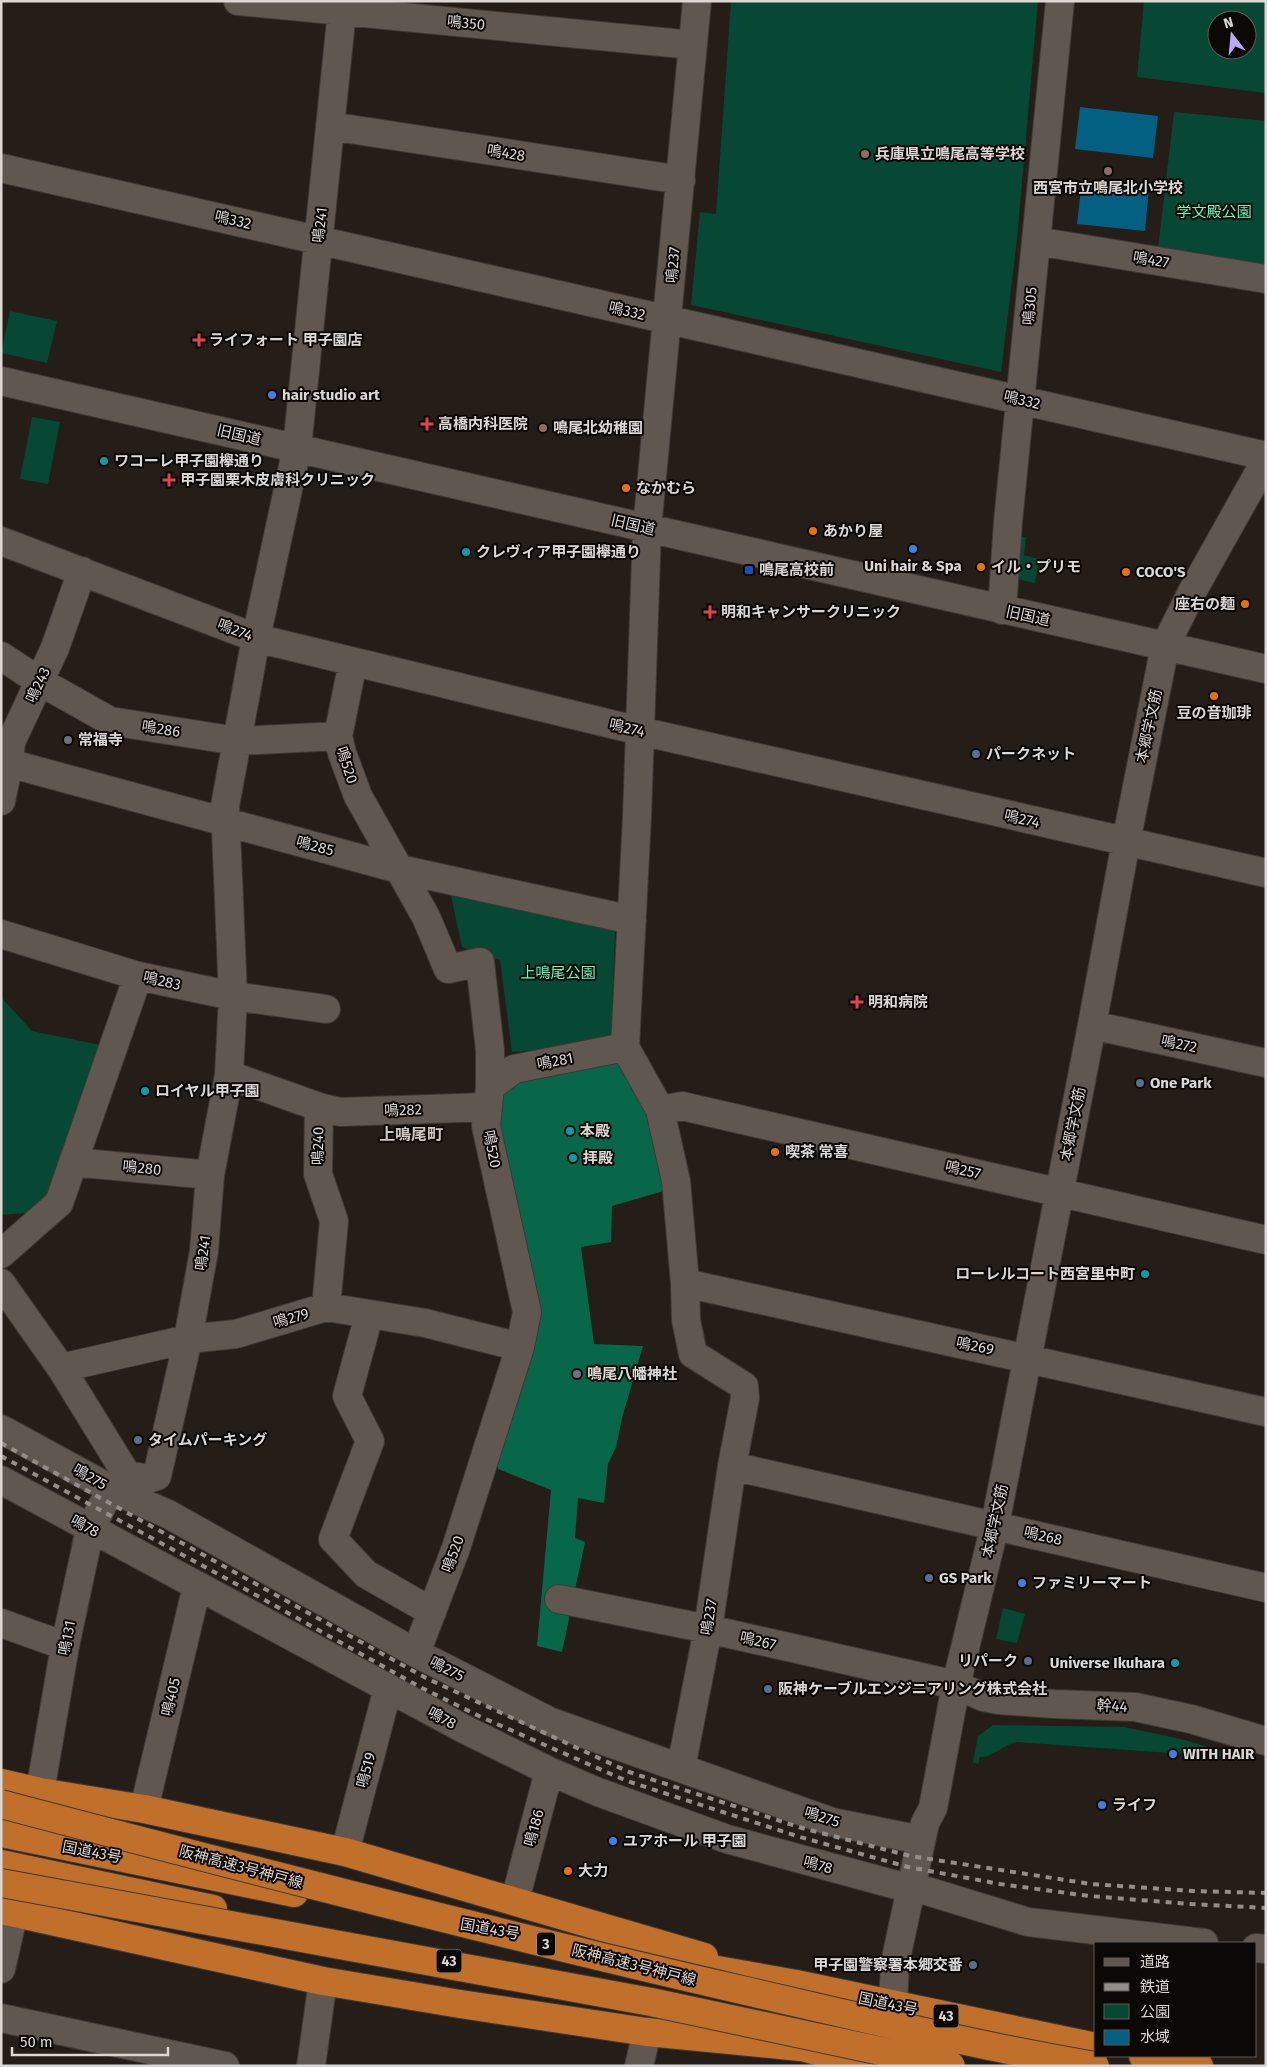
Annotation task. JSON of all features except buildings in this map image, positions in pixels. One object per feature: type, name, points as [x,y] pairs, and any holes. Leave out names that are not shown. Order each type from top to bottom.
[{"type":"highway","points":[[1,1782],[40,1792],[144,1809],[345,1852],[796,1984]]},
{"type":"highway","name":"阪神高速3号神戸線","points":[[1,1804],[336,1892],[657,1971],[864,2018],[1095,2066]]},
{"type":"highway","name":"国道43号","points":[[1,1833],[340,1902],[796,1984],[1094,2047]]},
{"type":"highway","name":"阪神高速3号神戸線","points":[[8,1872],[651,2002],[951,2066]]},
{"type":"highway","name":"国道43号","points":[[8,1872],[334,1934],[613,2000],[877,2066]]},
{"type":"highway","points":[[7,1911],[323,1981],[647,2032],[800,2047]]},
{"type":"highway","points":[[1150,2057],[1199,2066]]},
{"type":"street","name":"鳴350","points":[[238,1],[342,6],[693,45]]},
{"type":"street","name":"鳴237","points":[[625,1047],[632,920],[647,529],[697,1]]},
{"type":"street","name":"鳴305","points":[[1002,610],[1008,522],[1060,1]]},
{"type":"street","name":"鳴241","points":[[119,1482],[148,1479],[156,1476],[188,1339],[204,1252],[210,1175],[230,1075],[233,996],[225,806],[256,638],[297,448],[342,6]]},
{"type":"street","name":"鳴428","points":[[330,126],[681,180]]},
{"type":"street","name":"鳴332","points":[[1,168],[668,321],[1021,399],[1262,457]]},
{"type":"street","name":"鳴427","points":[[1036,241],[1266,279]]},
{"type":"street","name":"旧国道","points":[[1,381],[1266,669]]},
{"type":"street","name":"本郷学文筋","points":[[877,2066],[893,2005],[911,1967],[919,1890],[921,1840],[925,1823],[933,1808],[956,1685],[996,1525],[1165,646],[1262,457]]},
{"type":"street","name":"鳴274","points":[[1,541],[256,638],[640,731],[1266,873]]},
{"type":"street","name":"鳴243","points":[[1,801],[5,762],[11,742],[55,648],[82,571]]},
{"type":"street","name":"鳴286","points":[[1,656],[39,681],[110,721],[237,741],[338,736]]},
{"type":"street","name":"鳴520","points":[[353,662],[338,736],[358,796],[426,917],[448,969],[480,962],[490,1050],[486,1126],[527,1312],[520,1347],[459,1539],[416,1653]]},
{"type":"street","name":"鳴285","points":[[5,762],[399,868],[632,920]]},
{"type":"street","name":"鳴283","points":[[1,934],[138,976],[233,996],[326,1009]]},
{"type":"street","points":[[1,1254],[59,1203],[138,976]]},
{"type":"street","name":"鳴272","points":[[1092,1025],[1266,1064]]},
{"type":"street","name":"鳴281","points":[[489,1097],[514,1069],[625,1047]]},
{"type":"street","points":[[625,1047],[660,1110],[676,1180],[685,1282]]},
{"type":"street","name":"鳴240","points":[[230,1075],[319,1107],[318,1174],[334,1221],[326,1307]]},
{"type":"street","name":"鳴282","points":[[319,1107],[340,1112],[489,1097]]},
{"type":"street","name":"鳴257","points":[[660,1110],[682,1106],[1266,1240]]},
{"type":"street","name":"鳴280","points":[[74,1162],[210,1175]]},
{"type":"street","name":"鳴237","points":[[681,1768],[708,1629],[732,1466],[745,1398],[744,1386],[693,1354],[686,1320],[685,1282]]},
{"type":"street","name":"鳴269","points":[[685,1282],[1266,1412]]},
{"type":"street","points":[[1,1283],[61,1368],[119,1482]]},
{"type":"street","name":"鳴279","points":[[61,1368],[188,1339],[236,1334],[326,1307],[425,1323],[520,1347]]},
{"type":"street","points":[[369,1315],[347,1396],[370,1441],[333,1539],[366,1574],[432,1612]]},
{"type":"street","name":"鳴275","points":[[1,1428],[119,1482],[168,1514],[416,1653],[551,1722],[832,1822],[921,1840]]},
{"type":"street","name":"鳴268","points":[[732,1466],[1266,1588]]},
{"type":"street","name":"鳴78","points":[[1,1480],[464,1729],[549,1771],[598,1792],[727,1840],[919,1890],[1028,1922],[1196,1942]]},
{"type":"street","name":"鳴131","points":[[40,1792],[65,1646],[90,1529],[119,1482]]},
{"type":"street","name":"鳴405","points":[[144,1809],[197,1586]]},
{"type":"street","name":"鳴267","points":[[559,1599],[708,1629],[956,1685]]},
{"type":"street","points":[[1,1623],[65,1646]]},
{"type":"street","name":"幹44","points":[[956,1685],[983,1697],[999,1700],[1135,1707],[1191,1719],[1266,1741]]},
{"type":"street","name":"鳴519","points":[[345,1852],[388,1688]]},
{"type":"street","name":"鳴186","points":[[519,1885],[549,1771]]},
{"type":"street","name":"本郷学文筋","points":[[919,1890],[936,1826],[933,1808]]},
{"type":"street","points":[[1,1969],[7,1911]]},
{"type":"street","points":[[311,2066],[323,1981]]},
{"type":"street","points":[[1,2018],[225,2066]]},
{"type":"street","points":[[639,2066],[647,2032]]},
{"type":"green space","name":"兵庫県立鳴尾高等学校","points":[[731,1],[1038,1],[1017,239],[1001,372],[691,305],[700,212],[716,214]]},
{"type":"green space","points":[[1144,1],[1266,1],[1266,93],[1137,77]]},
{"type":"green space","name":"学文殿公園","points":[[1174,112],[1266,121],[1266,277],[1157,257]]},
{"type":"green space","points":[[10,311],[57,321],[47,363],[1,353]]},
{"type":"green space","points":[[32,417],[60,422],[48,484],[20,479]]},
{"type":"green space","points":[[1017,536],[1026,537],[1024,555],[1039,559],[1035,583],[1013,578]]},
{"type":"green space","name":"上鳴尾公園","points":[[451,896],[609,926],[615,933],[611,1040],[606,1044],[512,1052],[500,960],[462,947]]},
{"type":"green space","points":[[1,997],[32,1031],[105,1046],[50,1200],[37,1212],[1,1215]]},
{"type":"green space","name":"鳴尾八幡神社","points":[[618,1063],[651,1116],[667,1190],[612,1206],[611,1242],[581,1247],[594,1344],[643,1346],[622,1418],[616,1447],[608,1464],[604,1503],[578,1498],[575,1538],[585,1542],[562,1652],[537,1646],[551,1490],[498,1469],[496,1445],[538,1309],[495,1125],[499,1091],[515,1078]]},
{"type":"green space","points":[[1003,1608],[1025,1614],[1017,1643],[996,1639]]},
{"type":"green space","points":[[993,1725],[1124,1727],[1181,1739],[1225,1752],[1225,1757],[1016,1742],[988,1756],[980,1757],[978,1764],[973,1762],[978,1736]]},
{"type":"water","points":[[1080,107],[1158,116],[1153,158],[1075,149]]},
{"type":"water","points":[[1082,180],[1149,187],[1145,231],[1077,224]]},
{"type":"railway","points":[[1,1443],[426,1678],[629,1772],[802,1828],[910,1856],[1091,1884],[1193,1891],[1266,1893]]},
{"type":"railway","points":[[1,1456],[420,1687],[481,1717],[627,1781],[800,1837],[908,1867],[1000,1884],[1089,1896],[1266,1908]]},
{"type":"place","name":"兵庫県立鳴尾高等学校","points":[[865,154]]},
{"type":"place","name":"西宮市立鳴尾北小学校","points":[[1108,171]]},
{"type":"place","name":"ライフォート 甲子園店","points":[[199,340]]},
{"type":"place","name":"hair studio art","points":[[272,395]]},
{"type":"place","name":"高橋内科医院","points":[[427,424]]},
{"type":"place","name":"鳴尾北幼稚園","points":[[543,428]]},
{"type":"place","name":"ワコーレ甲子園欅通り","points":[[104,461]]},
{"type":"place","name":"甲子園栗木皮膚科クリニック","points":[[169,480]]},
{"type":"place","name":"なかむら","points":[[626,488]]},
{"type":"place","name":"あかり屋","points":[[813,531]]},
{"type":"place","name":"Uni hair & Spa","points":[[913,549]]},
{"type":"place","name":"クレヴィア甲子園欅通り","points":[[466,552]]},
{"type":"place","name":"イル・プリモ","points":[[981,567]]},
{"type":"place","name":"鳴尾高校前","points":[[749,570]]},
{"type":"place","name":"COCO'S","points":[[1126,572]]},
{"type":"place","name":"座右の麺","points":[[1245,604]]},
{"type":"place","name":"明和キャンサークリニック","points":[[710,612]]},
{"type":"place","name":"豆の音珈琲","points":[[1214,696]]},
{"type":"place","name":"常福寺","points":[[68,740]]},
{"type":"place","name":"パークネット","points":[[976,754]]},
{"type":"place","name":"明和病院","points":[[857,1002]]},
{"type":"place","name":"One Park","points":[[1140,1083]]},
{"type":"place","name":"ロイヤル甲子園","points":[[145,1091]]},
{"type":"place","name":"本殿","points":[[570,1131]]},
{"type":"place","name":"喫茶 常喜","points":[[775,1152]]},
{"type":"place","name":"拝殿","points":[[573,1158]]},
{"type":"place","name":"ローレルコート西宮里中町","points":[[1145,1274]]},
{"type":"place","name":"鳴尾八幡神社","points":[[577,1374]]},
{"type":"place","name":"タイムパーキング","points":[[138,1440]]},
{"type":"place","name":"GS Park","points":[[929,1578]]},
{"type":"place","name":"ファミリーマート","points":[[1022,1583]]},
{"type":"place","name":"リパーク","points":[[1028,1661]]},
{"type":"place","name":"Universe Ikuhara","points":[[1175,1663]]},
{"type":"place","name":"阪神ケーブルエンジニアリング株式会社","points":[[768,1689]]},
{"type":"place","name":"WITH HAIR","points":[[1173,1754]]},
{"type":"place","name":"ライフ","points":[[1102,1805]]},
{"type":"place","name":"ユアホール 甲子園","points":[[613,1841]]},
{"type":"place","name":"大力","points":[[568,1871]]},
{"type":"place","name":"甲子園警察署本郷交番","points":[[973,1965]]},
{"type":"district","name":"上鳴尾町","points":[[411,1134]]}]
